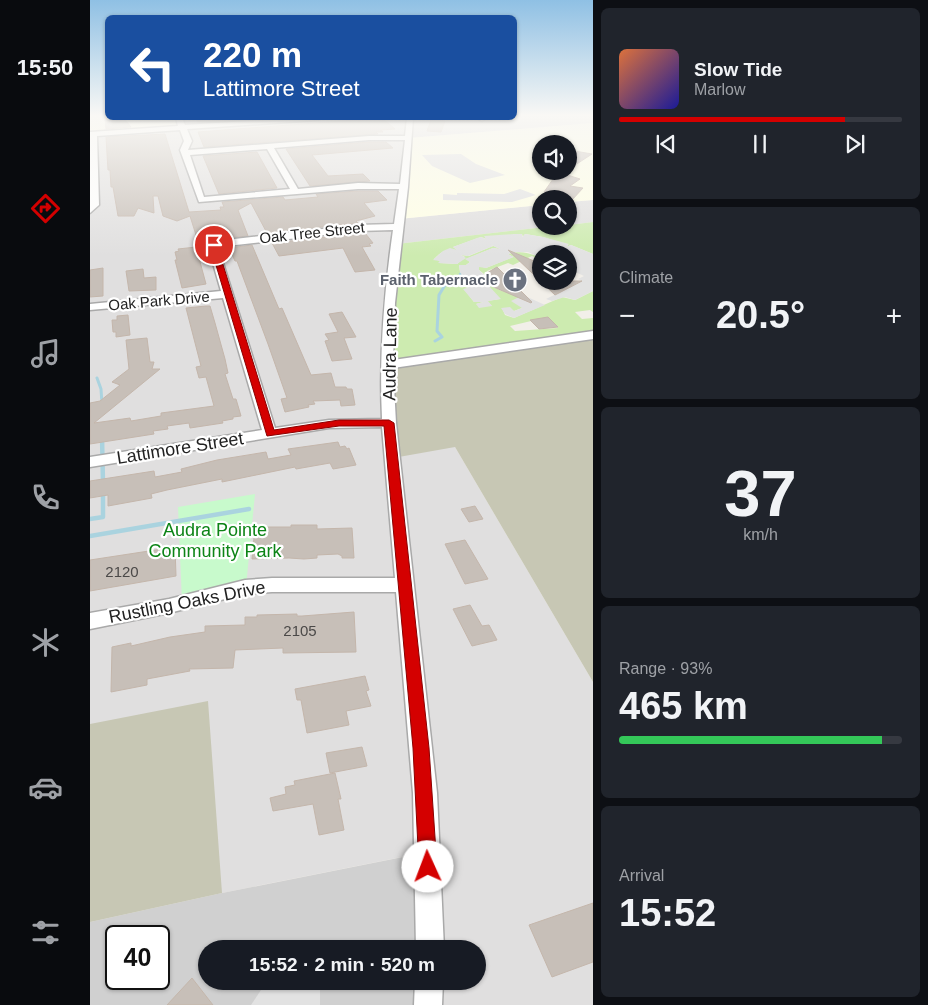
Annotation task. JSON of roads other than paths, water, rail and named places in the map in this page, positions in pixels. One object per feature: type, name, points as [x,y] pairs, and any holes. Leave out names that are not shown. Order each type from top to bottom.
[{"type":"street","points":[[90,210],[95,205],[92,163]]},
{"type":"street","points":[[188,163],[202,200],[358,186],[404,187]]},
{"type":"street","points":[[279,163],[296,192]]},
{"type":"street","name":"Audra Lane","points":[[406,163],[398,227],[386,365],[389,423],[424,793],[430,940]]},
{"type":"street","name":"Oak Tree Street","points":[[270,434],[213,248],[216,244],[358,228],[398,227]]},
{"type":"street","name":"Oak Park Drive","points":[[90,307],[228,294]]},
{"type":"street","points":[[386,365],[593,335]]},
{"type":"street","name":"Lattimore Street","points":[[90,462],[339,423],[389,423]]},
{"type":"street","name":"Rustling Oaks Drive","points":[[90,621],[169,606],[246,587],[272,585],[404,584]]},
{"type":"street","points":[[428,1005],[429,990]]},
{"type":"waterway","points":[[444,287],[449,278],[461,278],[460,274]]},
{"type":"waterway","points":[[435,341],[442,337],[437,331],[439,295],[445,285]]},
{"type":"waterway","points":[[97,378],[101,389],[102,404]]},
{"type":"waterway","points":[[102,436],[103,484]]},
{"type":"waterway","points":[[90,519],[103,517],[103,491]]},
{"type":"waterway","points":[[90,536],[249,509]]},
{"type":"place","name":"Faith Tabernacle","points":[[515,280]]},
{"type":"park label","name":"Audra Pointe Community Park","points":[[215,540]]}]
